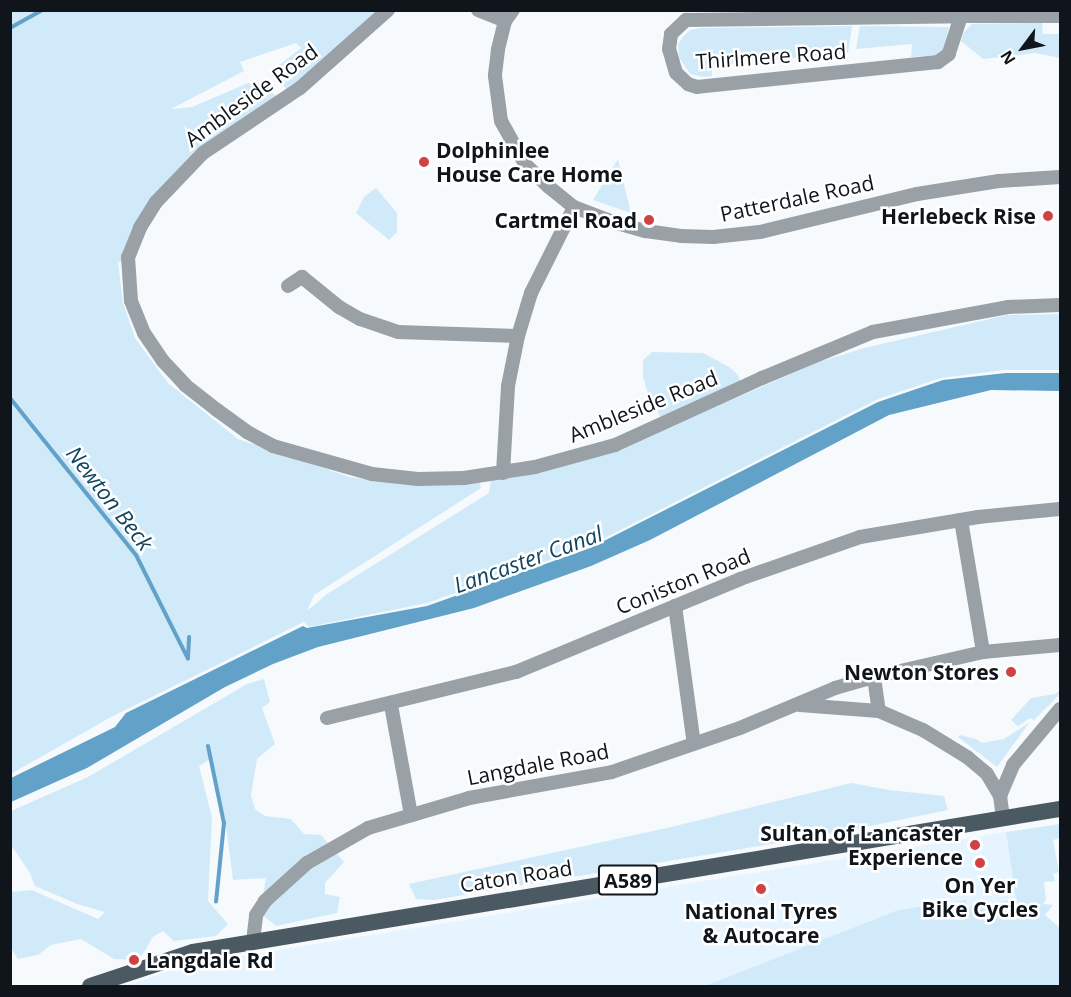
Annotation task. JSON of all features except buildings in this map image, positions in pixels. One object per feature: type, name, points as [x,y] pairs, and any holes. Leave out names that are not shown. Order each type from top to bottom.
[{"type":"main road","name":"Caton Road","points":[[90,987],[193,952],[1060,809]]},
{"type":"street","name":"Ambleside Road","points":[[388,10],[300,88],[203,153],[156,202],[140,228],[128,257],[131,301],[144,333],[163,361],[185,385],[247,432],[273,446],[372,474],[418,479],[464,478],[503,473],[567,459],[615,445],[762,378],[873,332],[1008,307],[1060,305]]},
{"type":"street","name":"Patterdale Road","points":[[478,10],[509,16],[495,76],[501,121],[525,164],[574,207],[646,231],[681,236],[713,237],[773,229],[917,194],[999,181],[1060,177]]},
{"type":"street","name":"Thirlmere Road","points":[[961,16],[949,54],[938,62],[697,87],[688,84],[676,73],[669,49],[671,34],[686,20],[961,16],[1060,16]]},
{"type":"street","points":[[503,473],[508,386],[518,336],[531,293],[574,207]]},
{"type":"street","points":[[288,286],[302,277],[339,307],[360,319],[398,332],[518,336]]},
{"type":"street","name":"Coniston Road","points":[[327,718],[391,705],[516,672],[740,579],[860,537],[961,520],[1060,509]]},
{"type":"street","points":[[961,520],[983,652]]},
{"type":"street","points":[[675,606],[694,744]]},
{"type":"street","name":"Langdale Road","points":[[253,941],[256,915],[265,901],[307,863],[368,828],[469,798],[612,772],[798,705],[835,688],[874,677],[983,652],[1060,645]]},
{"type":"street","points":[[874,677],[879,711]]},
{"type":"street","points":[[391,705],[411,816]]},
{"type":"street","points":[[798,705],[879,711],[923,730],[967,757],[987,774],[1000,796],[1003,818]]},
{"type":"street","points":[[1000,796],[1013,765],[1042,727],[1060,709]]},
{"type":"shaded area","points":[[10,11],[388,11],[288,90],[269,73],[301,48],[296,43],[240,62],[244,71],[171,109],[192,107],[248,83],[260,83],[276,96],[177,177],[124,262],[118,262],[123,303],[135,338],[168,383],[238,439],[350,477],[378,481],[479,479],[481,488],[314,595],[307,611],[327,594],[489,493],[491,480],[617,449],[819,362],[864,348],[1007,315],[1060,314],[1060,370],[1004,370],[941,378],[878,399],[589,546],[427,603],[309,627],[304,622],[111,717],[11,774]]},
{"type":"shaded area","points":[[1042,23],[1043,34],[1060,34],[1060,58],[1035,53],[983,59],[961,41],[964,32],[972,24]]},
{"type":"shaded area","points":[[852,26],[848,53],[712,66],[712,76],[703,77],[690,74],[679,57],[678,44],[683,37],[690,30],[701,28]]},
{"type":"shaded area","points":[[860,26],[949,27],[943,51],[937,55],[911,57],[912,44],[856,49]]},
{"type":"shaded area","points":[[618,159],[631,213],[593,200]]},
{"type":"shaded area","points":[[376,188],[397,213],[397,232],[389,240],[356,213],[364,197]]},
{"type":"shaded area","points":[[652,352],[703,353],[729,367],[738,375],[741,383],[662,420],[649,397],[643,377],[643,360]]},
{"type":"shaded area","points":[[264,679],[270,702],[262,708],[275,744],[257,759],[251,795],[255,809],[265,816],[291,819],[304,834],[321,835],[344,862],[325,883],[325,894],[340,897],[337,913],[276,926],[260,913],[266,878],[233,880],[225,818],[209,760],[199,766],[212,818],[208,901],[228,924],[216,936],[174,941],[163,931],[153,937],[139,960],[114,959],[81,939],[51,945],[38,955],[18,959],[11,948],[10,892],[32,890],[98,919],[105,912],[77,904],[35,886],[30,873],[11,845],[11,811],[88,777],[247,684]]},
{"type":"shaded area","points":[[1060,690],[1060,694],[1034,720],[1030,718],[1018,726],[1011,720],[1031,698],[1055,694]]},
{"type":"shaded area","points":[[1030,722],[997,767],[958,737],[960,735],[976,739],[982,743],[1004,739]]},
{"type":"shaded area","points":[[851,783],[944,796],[948,810],[831,834],[434,900],[416,899],[409,884],[667,828]]},
{"type":"shaded area","points":[[1060,824],[1060,838],[1053,840],[1059,872],[1053,874],[1055,881],[1044,882],[1046,900],[1043,904],[1053,905],[1045,915],[1060,928],[1060,986],[705,986],[898,910],[966,900],[968,907],[1016,899],[1006,832]]},
{"type":"shaded area","points":[[1006,832],[1016,899],[967,907],[966,900],[898,910],[705,986],[126,986],[186,965]]},
{"type":"water","points":[[1006,373],[1060,373],[1060,391],[991,390],[889,415],[650,540],[591,566],[474,608],[318,647],[273,664],[225,687],[87,768],[11,802],[11,778],[115,727],[126,713],[303,626],[307,628],[427,606],[590,548],[878,402],[943,380]]},
{"type":"waterway","name":"Newton Beck","points":[[10,28],[42,10]]},
{"type":"waterway","name":"Newton Beck","points":[[10,398],[136,555],[188,659]]},
{"type":"waterway","points":[[188,658],[189,637]]},
{"type":"waterway","name":"Newton Beck","points":[[208,746],[224,823],[216,902]]},
{"type":"place","name":"Dolphinlee House Care Home","points":[[424,162]]},
{"type":"place","name":"Herlebeck Rise","points":[[1048,216]]},
{"type":"place","name":"Cartmel Road","points":[[649,220]]},
{"type":"place","name":"Newton Stores","points":[[1011,672]]},
{"type":"place","name":"Sultan of Lancaster Experience","points":[[975,845]]},
{"type":"place","name":"On Yer Bike Cycles","points":[[980,863]]},
{"type":"place","name":"National Tyres & Autocare","points":[[761,889]]},
{"type":"place","name":"Langdale Rd","points":[[134,960]]},
{"type":"water label","name":"Lancaster Canal","points":[[528,559]]}]
